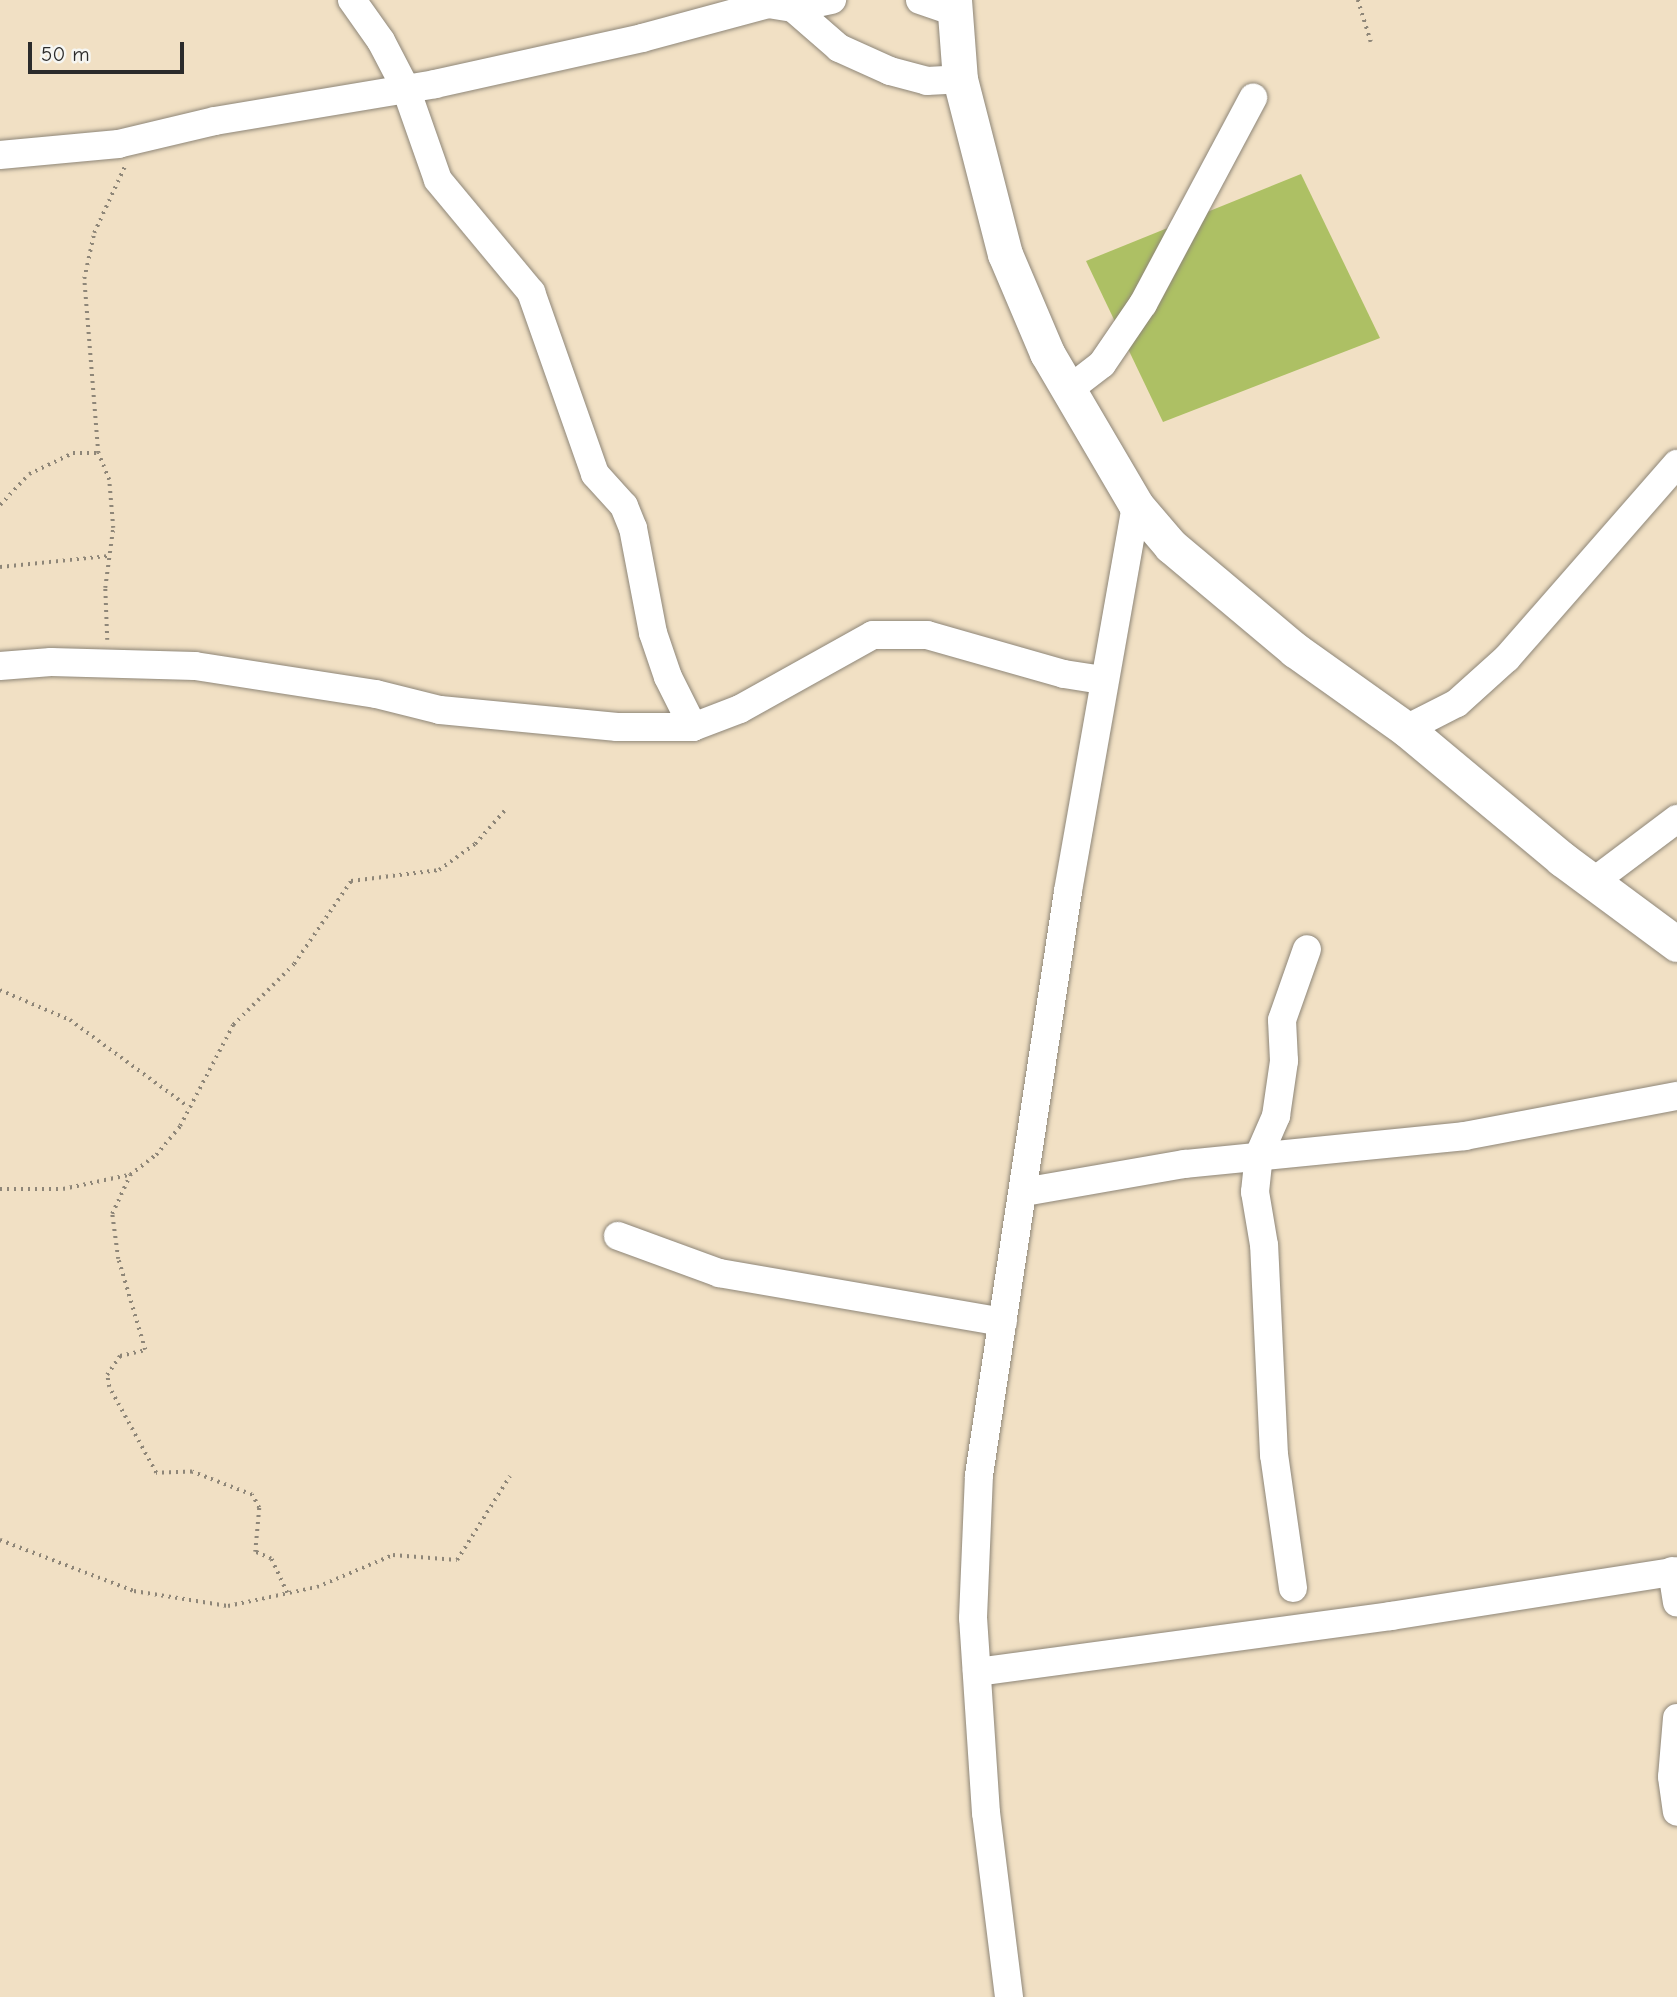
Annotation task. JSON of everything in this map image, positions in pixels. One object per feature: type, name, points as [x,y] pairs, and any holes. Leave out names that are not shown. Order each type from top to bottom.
[{"type":"main road","points":[[954,6],[960,79],[1004,254],[1067,391],[1136,505],[1171,546],[1295,650],[1406,729],[1593,882],[1677,944]]},
{"type":"street","points":[[352,0],[381,41],[406,89],[438,180],[531,292],[595,474],[624,506],[633,528],[653,633],[668,677],[693,727]]},
{"type":"street","points":[[0,155],[138,139],[215,121],[406,89],[642,38],[768,4],[793,8],[832,0]]},
{"type":"street","points":[[920,0],[954,6]]},
{"type":"street","points":[[793,8],[839,48],[890,71],[927,81],[960,79]]},
{"type":"street","points":[[1067,391],[1102,364],[1143,304],[1253,98]]},
{"type":"street","points":[[1406,729],[1457,703],[1507,658],[1677,464]]},
{"type":"street","points":[[1009,1997],[986,1814],[973,1618],[979,1475],[1102,680],[1136,505]]},
{"type":"street","points":[[0,666],[108,663],[195,666],[376,694],[440,710],[617,727],[693,727],[740,709],[873,635],[927,635],[1064,674],[1102,680]]},
{"type":"street","points":[[1593,882],[1677,819]]},
{"type":"street","points":[[1293,1588],[1273,1442],[1264,1245],[1255,1192],[1259,1154],[1276,1116],[1283,1061],[1282,1020],[1293,978],[1307,949]]},
{"type":"street","points":[[1024,1192],[1259,1154],[1465,1136],[1677,1096]]},
{"type":"street","points":[[618,1236],[719,1273],[1003,1322]]},
{"type":"street","points":[[977,1672],[1391,1616],[1674,1571],[1677,1603]]},
{"type":"street","points":[[1677,1718],[1672,1777],[1677,1812]]},
{"type":"path","points":[[1358,0],[1371,42]]},
{"type":"path","points":[[108,663],[105,588],[113,528],[109,480],[98,453],[84,279],[91,265],[94,233],[138,139]]},
{"type":"path","points":[[0,505],[29,474],[73,453],[98,453]]},
{"type":"path","points":[[0,567],[109,556]]},
{"type":"path","points":[[0,1189],[64,1189],[130,1175],[156,1155],[190,1107],[233,1024],[294,964],[351,881],[439,870],[475,844],[506,809]]},
{"type":"path","points":[[0,990],[70,1020],[149,1079],[173,1091],[190,1107]]},
{"type":"path","points":[[130,1175],[112,1214],[118,1259],[145,1350],[120,1356],[107,1375],[109,1387],[156,1473],[192,1472],[251,1495],[259,1508],[255,1552],[271,1559],[287,1593]]},
{"type":"path","points":[[0,1540],[134,1591],[228,1606],[354,1574],[393,1555],[457,1560],[510,1476]]},
{"type":"green space","points":[[1301,174],[1380,338],[1163,422],[1086,261]]}]
